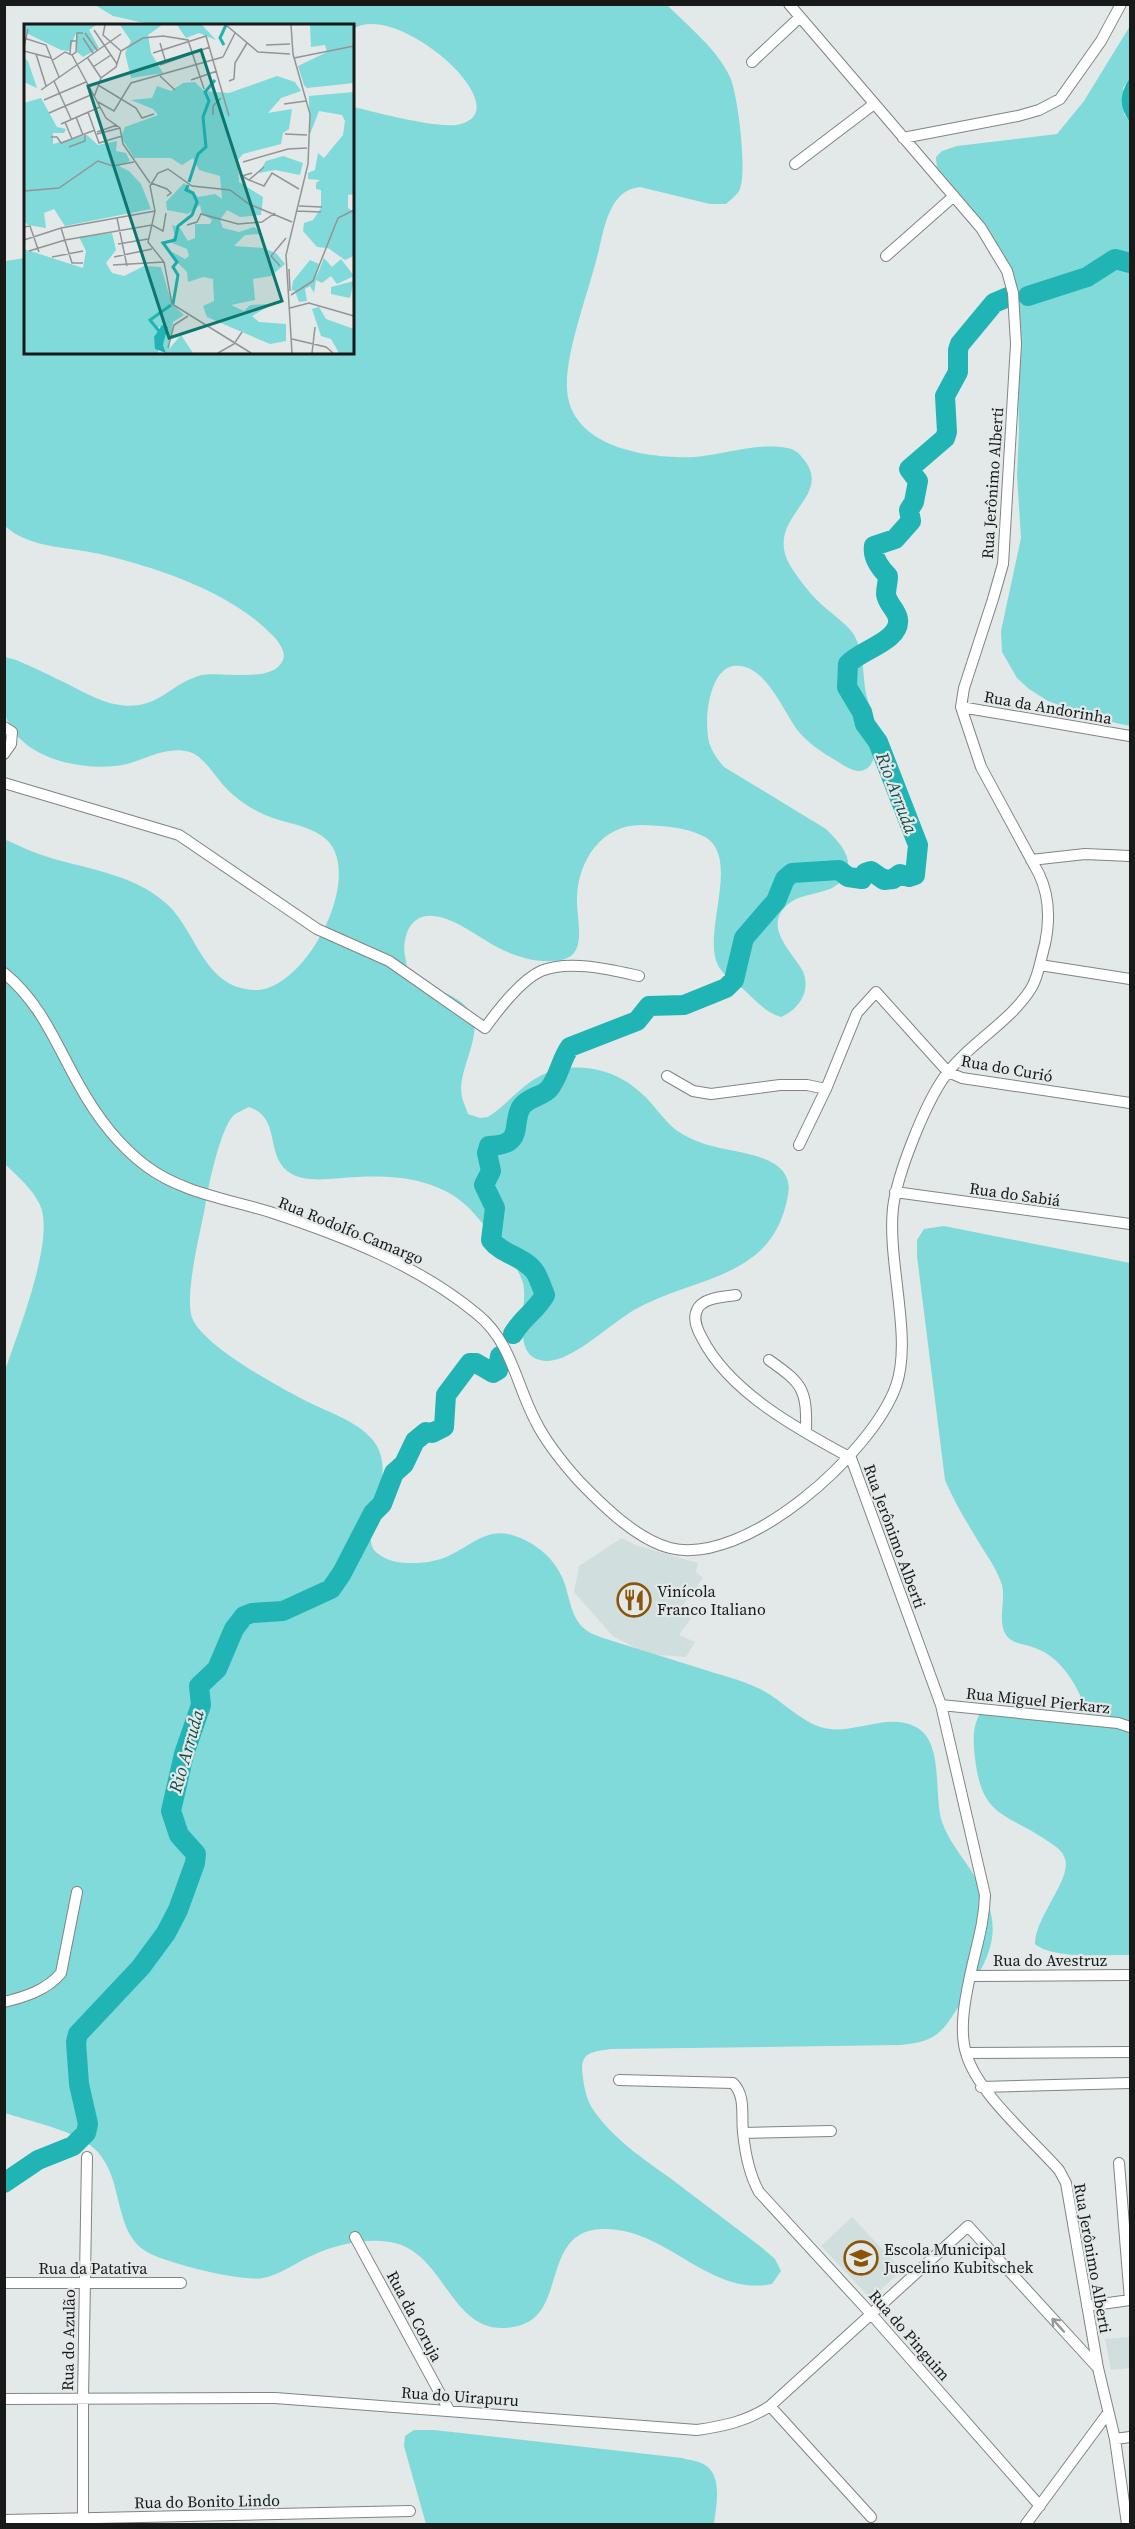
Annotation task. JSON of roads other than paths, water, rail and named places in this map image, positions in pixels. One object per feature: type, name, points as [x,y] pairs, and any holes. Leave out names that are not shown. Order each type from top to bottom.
[{"type":"street","name":"Rua Jerônimo Alberti","points":[[789,4],[981,228],[1007,271],[1013,293],[1016,321],[1003,564],[964,688],[961,707],[981,767],[1045,886],[1049,906],[1048,928],[1040,965],[1031,987],[1013,1009],[948,1072],[930,1098],[895,1192],[892,1241],[901,1366],[896,1386],[887,1404],[851,1458],[941,1705],[985,1895],[985,1919],[970,1976],[963,2022],[966,2053],[981,2087],[1053,2162],[1066,2183],[1098,2368],[1114,2439],[1127,2524]]},
{"type":"street","points":[[903,138],[1029,113],[1060,99],[1101,41],[1121,4]]},
{"type":"street","points":[[752,62],[800,17]]},
{"type":"street","points":[[795,164],[874,104]]},
{"type":"street","points":[[886,256],[954,196]]},
{"type":"street","name":"Rua da Andorinha","points":[[961,707],[1131,736]]},
{"type":"street","points":[[4,727],[12,732],[13,737],[4,754]]},
{"type":"street","points":[[4,783],[179,835],[317,929],[389,961],[485,1028],[500,1008],[542,971],[572,966],[607,969],[639,976]]},
{"type":"street","points":[[1031,860],[1085,854],[1131,856]]},
{"type":"street","points":[[1040,965],[1131,979]]},
{"type":"street","name":"Rua Rodolfo Camargo","points":[[4,973],[14,981],[44,1016],[80,1088],[113,1135],[146,1166],[173,1182],[198,1192],[271,1213],[403,1264],[438,1284],[482,1317],[500,1338],[510,1356],[534,1420],[550,1447],[582,1483],[650,1542],[675,1550],[696,1550],[723,1544],[756,1532],[783,1514],[851,1458]]},
{"type":"street","name":"Rua do Curió","points":[[826,1089],[857,1013],[876,992],[948,1072],[962,1078],[1131,1103]]},
{"type":"street","points":[[667,1076],[693,1090],[711,1095],[780,1085],[807,1085],[826,1089],[800,1145]]},
{"type":"street","name":"Rua do Sabiá","points":[[895,1192],[1131,1224]]},
{"type":"street","points":[[736,1295],[708,1300],[698,1307],[695,1316],[697,1328],[705,1345],[718,1363],[736,1381],[806,1432],[851,1458]]},
{"type":"street","points":[[769,1360],[794,1378],[802,1387],[806,1408],[806,1432]]},
{"type":"street","name":"Rua Miguel Pierkarz","points":[[941,1705],[1118,1723],[1131,1727]]},
{"type":"street","points":[[4,2002],[37,1992],[54,1982],[61,1973],[77,1893]]},
{"type":"street","name":"Rua do Avestruz","points":[[970,1976],[1131,1975]]},
{"type":"street","points":[[966,2053],[1131,2052]]},
{"type":"street","name":"Rua do Pinguim","points":[[619,2080],[733,2083],[740,2089],[743,2133],[750,2176],[759,2192],[872,2315],[1040,2506]]},
{"type":"street","points":[[981,2087],[1131,2083]]},
{"type":"street","points":[[743,2133],[831,2131]]},
{"type":"street","name":"Rua do Azulão","points":[[83,2521],[82,2399],[87,2157]]},
{"type":"street","points":[[1087,2306],[1130,2300],[1119,2163]]},
{"type":"street","name":"Rua do Uirapuru","points":[[4,2399],[275,2398],[697,2430],[731,2425],[753,2417],[770,2406],[968,2226],[1098,2368]]},
{"type":"street","name":"Rua da Coruja","points":[[355,2237],[448,2410]]},
{"type":"street","name":"Rua da Patativa","points":[[4,2283],[181,2283]]},
{"type":"street","points":[[770,2406],[871,2517]]},
{"type":"street","points":[[1026,2524],[1107,2413]]},
{"type":"street","points":[[1114,2439],[1131,2438]]},
{"type":"street","name":"Rua do Bonito Lindo","points":[[4,2520],[354,2519],[410,2511]]},
{"type":"waterway","name":"Rio Arruda","points":[[1028,296],[1087,277],[1115,259],[1130,263]]},
{"type":"waterway","name":"Rio Arruda","points":[[513,1334],[545,1295],[536,1274],[530,1267],[491,1240],[495,1208],[484,1185],[491,1171],[487,1153],[489,1146],[501,1145],[513,1137],[522,1106],[549,1089],[570,1047],[637,1021],[649,1006],[684,1005],[726,988],[734,980],[744,938],[776,901],[785,879],[792,873],[839,870],[848,877],[862,879],[865,873],[871,871],[884,880],[893,879],[900,874],[909,877],[915,875],[918,845],[878,742],[865,724],[862,712],[847,687],[848,664],[887,639],[897,627],[898,619],[886,594],[888,576],[875,559],[874,546],[895,539],[911,521],[909,510],[914,502],[918,481],[909,469],[945,438],[947,432],[945,396],[958,372],[960,344],[994,303],[1008,297]]},
{"type":"waterway","name":"Rio Arruda","points":[[4,2183],[38,2160],[73,2146],[86,2133],[88,2124],[79,2084],[76,2042],[78,2034],[141,1967],[166,1933],[178,1910],[195,1863],[196,1854],[179,1835],[171,1811],[184,1754],[201,1705],[199,1686],[217,1669],[234,1629],[244,1616],[252,1613],[283,1611],[331,1589],[342,1573],[373,1513],[382,1504],[394,1473],[404,1464],[415,1441],[426,1432],[432,1433],[444,1427],[446,1395],[470,1363],[476,1363],[493,1373],[498,1370],[500,1356]]},
{"type":"place","name":"Vinícola Franco Italiano","points":[[634,1600]]},
{"type":"place","name":"Escola Municipal Juscelino Kubitschek","points":[[861,2258]]}]
